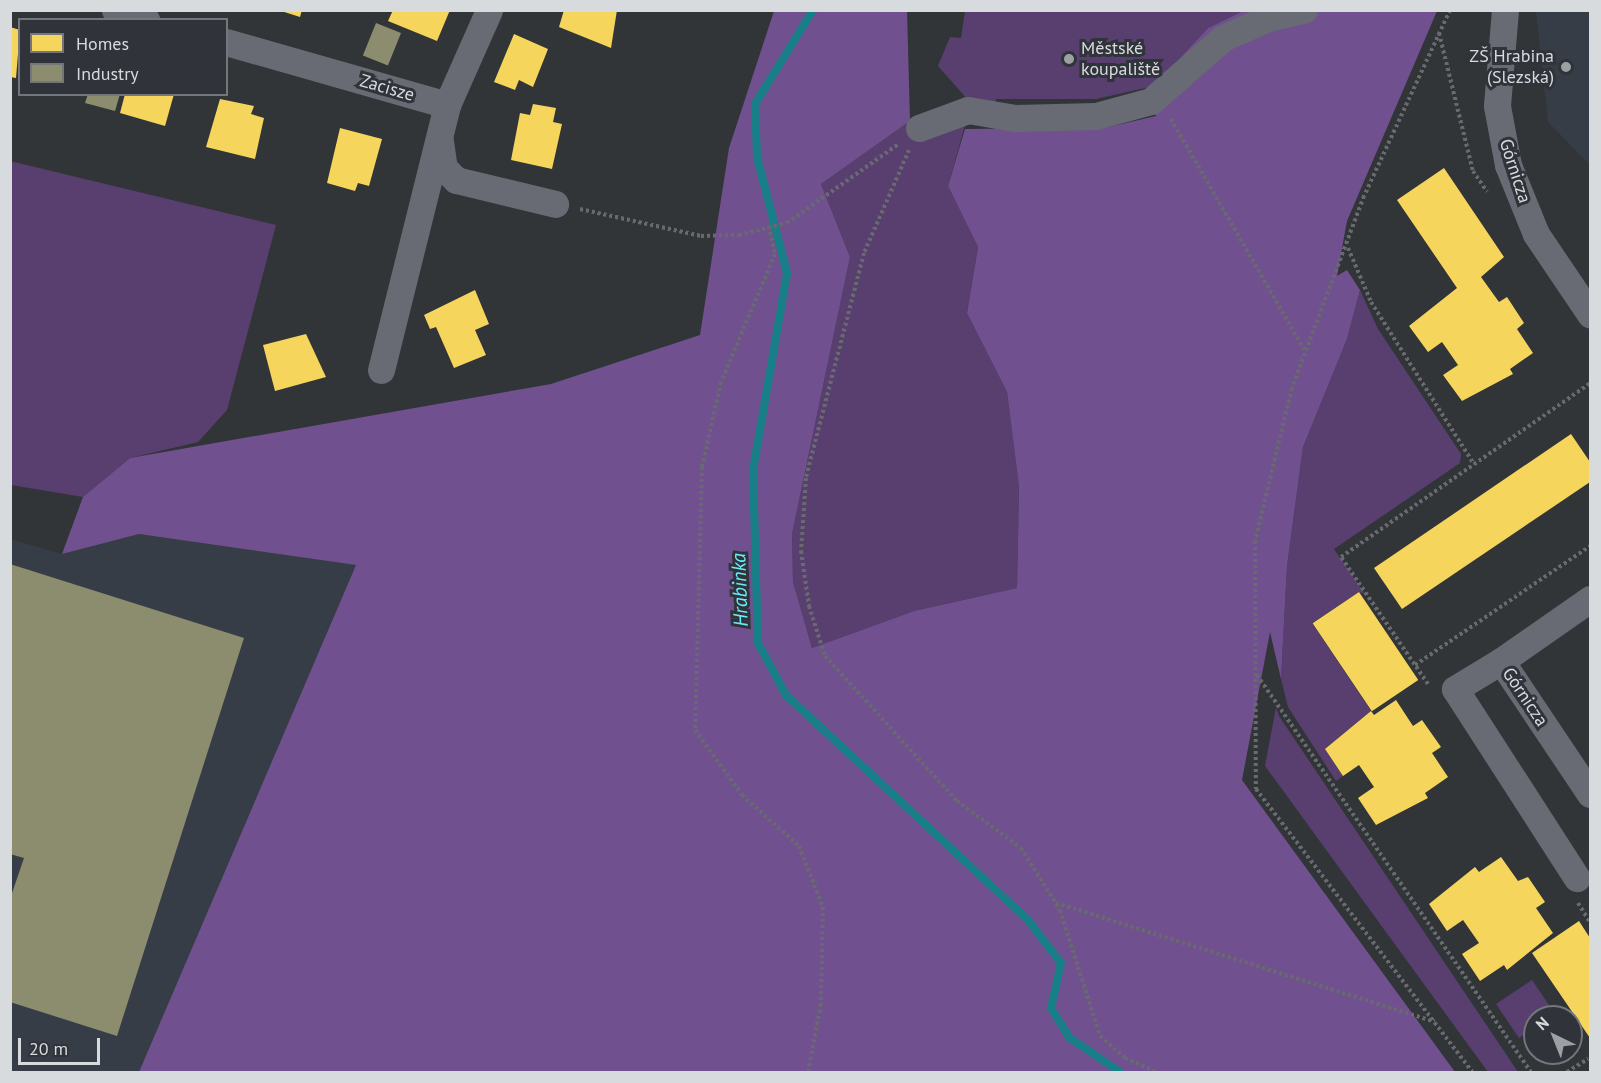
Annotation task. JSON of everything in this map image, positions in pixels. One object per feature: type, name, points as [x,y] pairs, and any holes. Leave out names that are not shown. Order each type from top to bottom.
[{"type":"street","points":[[115,10],[140,18]]},
{"type":"street","points":[[381,370],[447,105],[489,10]]},
{"type":"street","points":[[919,128],[968,110],[1015,118],[1096,116],[1158,95],[1223,38],[1268,18],[1305,10]]},
{"type":"street","name":"Górnicza","points":[[1505,10],[1499,118],[1508,165],[1536,234],[1590,314]]},
{"type":"street","name":"Zacisze","points":[[228,43],[447,105]]},
{"type":"street","points":[[440,138],[444,168],[456,180],[555,204]]},
{"type":"street","name":"Górnicza","points":[[1590,598],[1501,661],[1590,794]]},
{"type":"street","points":[[1501,661],[1455,689],[1574,885]]},
{"type":"path","points":[[1450,10],[1364,196],[1347,248],[1305,350],[1255,541],[1256,789],[1472,1072]]},
{"type":"path","points":[[1158,95],[1305,350]]},
{"type":"path","points":[[555,204],[700,236],[787,223],[919,128]]},
{"type":"path","points":[[919,128],[864,253],[806,478],[801,551],[809,606],[825,656],[957,801],[1022,848],[1056,903],[1100,1036],[1125,1058],[1156,1072]]},
{"type":"path","points":[[769,226],[775,254],[721,382],[702,467],[695,730],[742,795],[799,846],[823,907],[821,1004],[808,1072]]},
{"type":"path","points":[[1347,248],[1371,302],[1474,464]]},
{"type":"path","points":[[1435,694],[1341,557],[1590,383]]},
{"type":"path","points":[[1414,665],[1590,546]]},
{"type":"path","points":[[1256,674],[1531,1072]]},
{"type":"path","points":[[1574,885],[1590,922]]},
{"type":"path","points":[[1056,903],[1436,1022]]},
{"type":"path","points":[[1568,1072],[1590,1059]]},
{"type":"shaded area","points":[[907,10],[910,121],[821,184],[850,257],[792,534],[793,582],[812,648],[914,611],[1017,588],[1019,487],[1007,392],[967,313],[978,247],[948,186],[965,129],[1104,128],[1156,116],[1154,86],[1208,28],[1243,11],[1437,11],[1347,221],[1337,276],[1347,270],[1360,290],[1347,339],[1303,447],[1287,566],[1281,679],[1270,632],[1242,780],[1455,1072],[139,1072],[356,565],[139,534],[62,554],[83,497],[130,458],[551,384],[700,335],[729,148],[774,11]]},
{"type":"shaded area","name":"Městské koupaliště","points":[[965,11],[1243,11],[1208,28],[1154,86],[1096,99],[996,99],[994,108],[969,101],[938,66],[950,37],[961,38]]},
{"type":"shaded area","name":"ZŠ Hrabina (Slezská)","points":[[1536,11],[1590,11],[1590,165],[1548,122]]},
{"type":"shaded area","points":[[967,118],[948,186],[978,247],[967,313],[1007,392],[1019,487],[1017,588],[914,611],[812,648],[793,582],[792,534],[850,257],[821,184],[910,121]]},
{"type":"shaded area","points":[[10,161],[276,225],[227,410],[198,442],[130,458],[83,497],[11,485]]},
{"type":"shaded area","points":[[1360,290],[1378,329],[1461,454],[1460,463],[1334,549],[1365,594],[1359,592],[1312,623],[1371,711],[1325,749],[1343,776],[1336,781],[1288,707],[1281,679],[1287,566],[1303,447],[1347,339]]},
{"type":"shaded area","points":[[139,534],[356,565],[139,1072],[11,1072],[10,539],[62,554]]},
{"type":"shaded area","points":[[1276,707],[1279,716],[1518,1072],[1488,1072],[1265,766]]},
{"type":"shaded area","points":[[1532,980],[1549,1005],[1523,1005],[1523,1035],[1519,1038],[1496,1004]]},
{"type":"building: Homes","points":[[278,10],[302,10],[300,17]]},
{"type":"building: Homes","points":[[393,10],[450,10],[437,41],[388,21]]},
{"type":"building: Homes","points":[[564,10],[617,10],[611,48],[559,27]]},
{"type":"building: Homes","points":[[10,27],[18,29],[18,54],[16,78],[10,77]]},
{"type":"building: Homes","points":[[514,34],[548,49],[533,87],[519,80],[515,90],[494,82]]},
{"type":"building: Homes","points":[[124,96],[173,96],[165,126],[120,113]]},
{"type":"building: Homes","points":[[220,99],[254,106],[251,114],[264,118],[255,159],[206,147]]},
{"type":"building: Homes","points":[[533,104],[556,108],[553,122],[562,124],[552,169],[511,160],[520,113],[530,115]]},
{"type":"building: Homes","points":[[340,128],[382,139],[369,186],[358,183],[355,191],[327,183]]},
{"type":"building: Homes","points":[[1444,168],[1504,257],[1481,277],[1499,302],[1507,297],[1524,323],[1517,329],[1533,353],[1510,369],[1513,374],[1462,401],[1443,375],[1458,365],[1442,342],[1428,352],[1409,326],[1457,288],[1397,200]]},
{"type":"building: Homes","points":[[475,290],[489,324],[475,330],[486,355],[454,368],[436,327],[430,329],[424,315]]},
{"type":"building: Homes","points":[[306,334],[326,377],[275,391],[263,345]]},
{"type":"building: Homes","points":[[1571,434],[1590,462],[1590,482],[1402,609],[1374,568]]},
{"type":"building: Homes","points":[[1359,592],[1418,680],[1372,711],[1313,623]]},
{"type":"building: Homes","points":[[1396,700],[1413,726],[1422,720],[1441,747],[1432,753],[1448,777],[1425,793],[1428,798],[1376,825],[1358,798],[1374,787],[1359,765],[1343,776],[1325,749],[1371,711],[1374,715]]},
{"type":"building: Homes","points":[[1501,857],[1518,881],[1528,877],[1545,902],[1536,908],[1553,933],[1507,970],[1504,965],[1480,981],[1462,954],[1479,943],[1463,920],[1447,931],[1429,904],[1475,867],[1479,872]]},
{"type":"building: Homes","points":[[1579,921],[1590,938],[1590,1038],[1583,1028],[1583,1005],[1567,1005],[1532,953]]},
{"type":"building: Industry","points":[[376,23],[401,33],[388,66],[363,55]]},
{"type":"building: Industry","points":[[87,96],[119,96],[115,111],[85,103]]},
{"type":"building: Industry","points":[[10,564],[244,638],[117,1036],[10,1002],[10,899],[24,858],[10,854]]},
{"type":"waterway","name":"Hrabinka","points":[[813,10],[755,104],[757,157],[787,273],[753,469],[758,643],[786,695],[1028,920],[1061,963],[1051,1008],[1070,1038],[1120,1072]]},
{"type":"place","name":"Městské koupaliště","points":[[1069,59]]},
{"type":"place","name":"ZŠ Hrabina (Slezská)","points":[[1566,67]]}]
